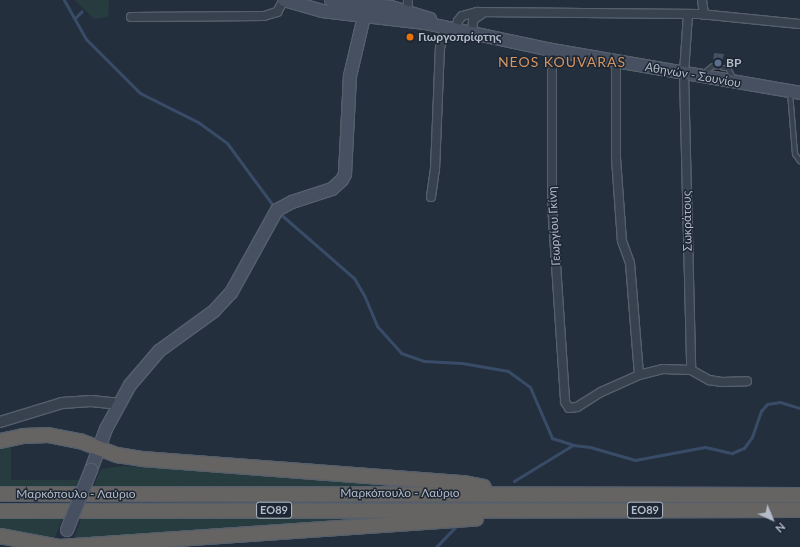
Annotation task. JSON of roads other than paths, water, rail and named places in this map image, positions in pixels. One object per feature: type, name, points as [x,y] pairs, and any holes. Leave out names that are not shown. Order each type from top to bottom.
[{"type":"highway","points":[[0,441],[23,436],[48,435],[80,441],[98,449],[142,459],[464,483],[505,493]]},
{"type":"highway","name":"Μαρκόπουλο - Λαύριο","points":[[0,494],[800,494]]},
{"type":"highway","points":[[0,536],[60,547],[529,516],[547,510]]},
{"type":"highway","name":"Μαρκόπουλο - Λαύριο","points":[[0,511],[800,510]]},
{"type":"main road","name":"Αθηνών - Σουνίου","points":[[285,0],[307,8],[407,10],[424,16],[450,29],[472,35],[795,93]]},
{"type":"main road","name":"Αθηνών - Σουνίου","points":[[331,0],[366,10]]},
{"type":"main road","points":[[60,547],[98,449],[118,404],[159,351],[214,311],[231,294],[272,217],[282,206],[332,189],[345,174],[350,76],[366,10]]},
{"type":"street","points":[[131,18],[264,16],[277,12],[285,0]]},
{"type":"street","points":[[702,0],[704,14]]},
{"type":"street","points":[[431,197],[435,170],[440,44],[450,29],[462,16],[471,12],[704,14],[800,24]]},
{"type":"street","points":[[472,35],[473,20],[484,12]]},
{"type":"street","name":"Σωκράτους","points":[[688,14],[684,73],[691,370]]},
{"type":"street","name":"Γεωργίου Γκίνη","points":[[552,50],[552,204],[565,402],[569,408],[577,407],[601,392],[639,375]]},
{"type":"street","points":[[616,61],[617,173],[622,241],[630,263],[639,375],[663,369],[691,370],[709,380],[747,381]]},
{"type":"street","points":[[0,422],[62,402],[91,401],[118,404]]},
{"type":"lane","points":[[701,76],[710,66],[713,66]]},
{"type":"lane","points":[[723,68],[728,68],[735,82]]},
{"type":"lane","points":[[795,93],[796,154],[800,161]]},
{"type":"waterway","points":[[64,0],[86,39],[140,93],[198,122],[227,143],[275,208]]},
{"type":"waterway","points":[[76,17],[82,11]]},
{"type":"waterway","points":[[278,212],[354,278],[364,295],[377,326],[401,353],[424,361],[462,363],[508,371],[530,387],[552,438],[573,445]]},
{"type":"waterway","points":[[514,481],[573,445],[590,447],[635,460],[705,447],[732,453],[744,448],[752,437],[761,411],[767,404],[780,402],[800,408]]},
{"type":"waterway","points":[[436,547],[456,526]]},
{"type":"place","name":"Γιωργοπρίφτης","points":[[410,37]]},
{"type":"place","name":"BP","points":[[718,63]]},
{"type":"district","name":"NEOS KOUVARAS","points":[[562,62]]}]
